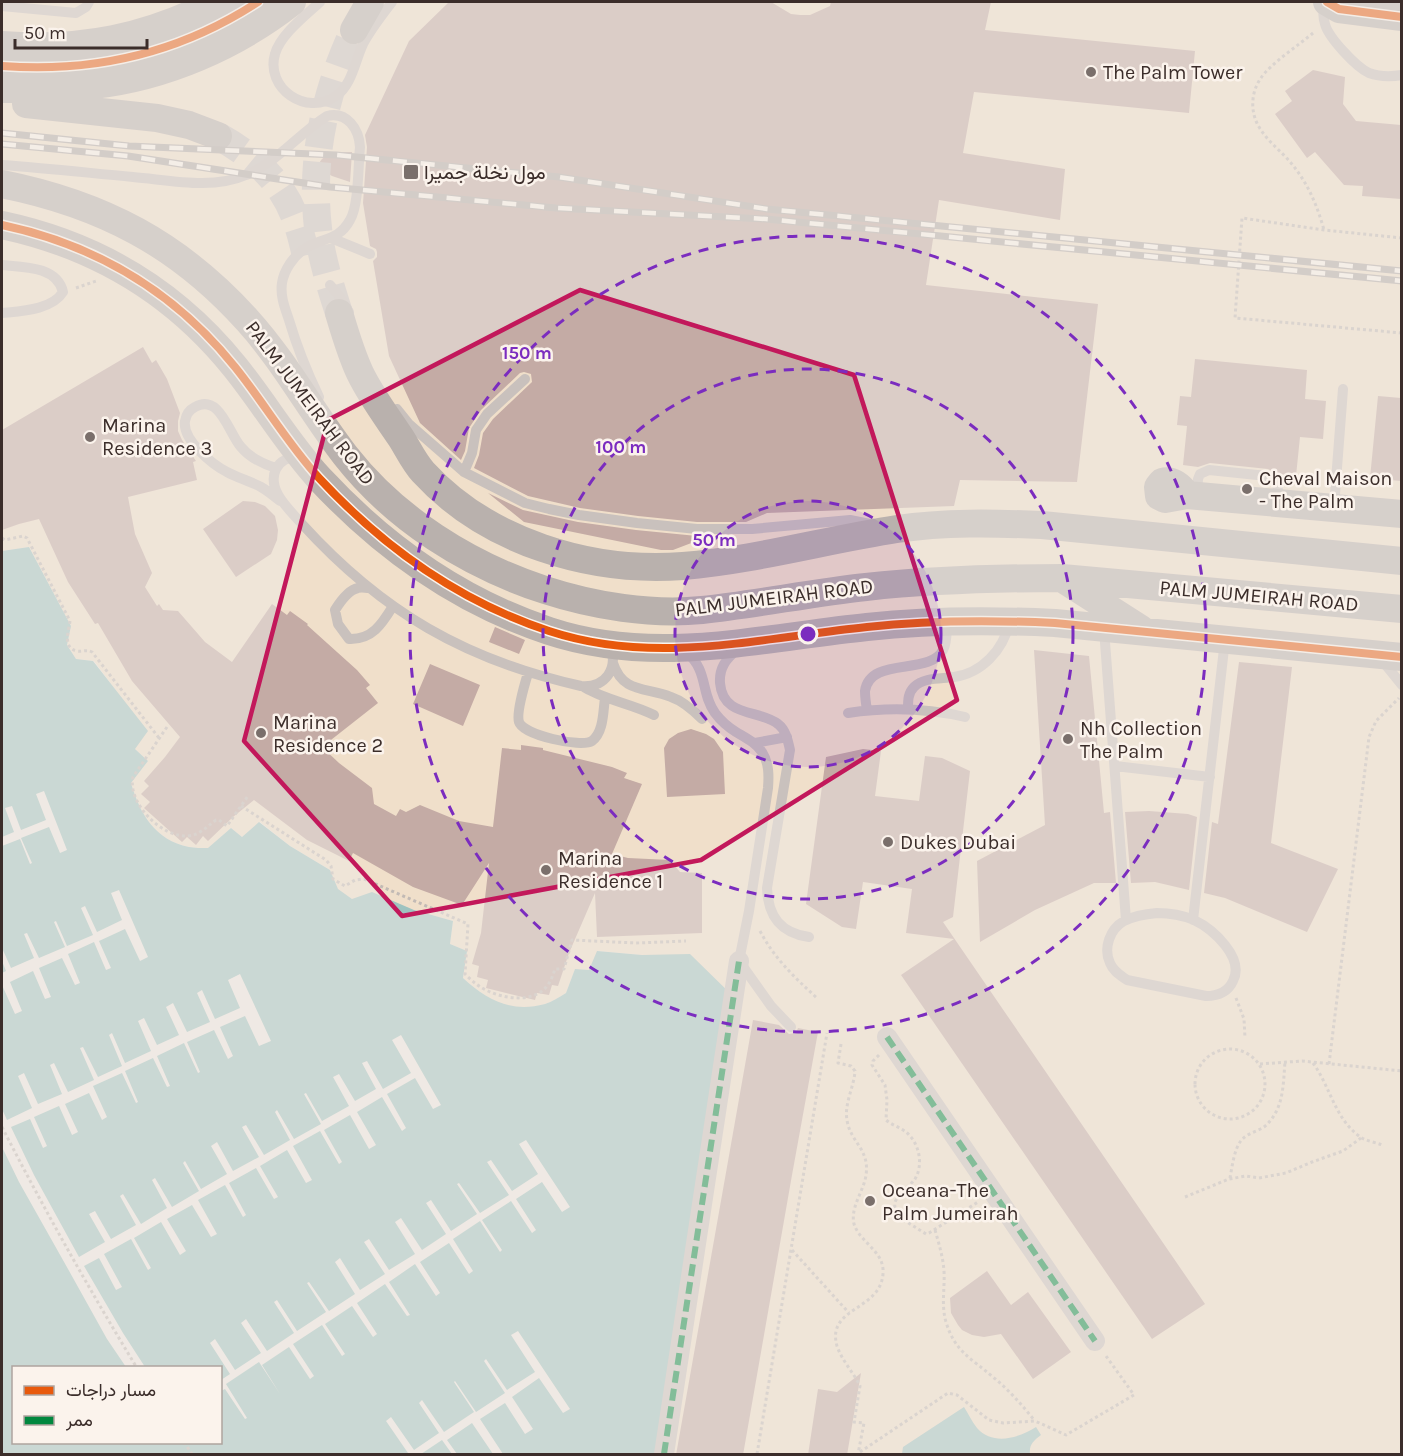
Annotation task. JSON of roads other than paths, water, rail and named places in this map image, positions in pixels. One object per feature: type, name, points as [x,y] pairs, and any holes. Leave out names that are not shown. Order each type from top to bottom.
[{"type":"main road","points":[[2,45],[52,47],[110,40],[168,25],[217,2]]},
{"type":"main road","points":[[2,66],[63,68],[126,58],[188,39],[217,26],[258,2]]},
{"type":"main road","points":[[2,89],[95,85],[162,70],[225,45],[292,2]]},
{"type":"main road","points":[[354,30],[370,2]]},
{"type":"main road","points":[[1326,9],[1401,17]]},
{"type":"main road","points":[[2,100],[157,118],[189,125],[218,136]]},
{"type":"main road","name":"PALM JUMEIRAH ROAD","points":[[2,184],[66,199],[117,220],[166,248],[231,302],[268,345],[344,453],[386,499],[461,554],[527,584],[577,599],[649,610],[701,610],[878,586],[969,580],[1062,578],[1401,609]]},
{"type":"main road","points":[[2,208],[51,219],[120,247],[163,273],[201,304],[252,359],[350,508]]},
{"type":"main road","points":[[2,225],[57,240],[96,255],[141,280],[161,295],[200,329],[235,367],[317,475],[371,529],[418,567],[495,611],[611,654],[744,643],[868,627],[947,621],[1010,621],[1055,623],[1389,655]]},
{"type":"main road","points":[[339,322],[360,372],[422,471],[470,512],[509,535],[543,549],[577,558],[646,567],[715,563],[899,529],[970,523],[1042,525],[1401,561]]},
{"type":"main road","points":[[1192,495],[1401,514]]},
{"type":"main road","points":[[1330,554],[1337,508]]},
{"type":"main road","points":[[1062,578],[1145,632]]},
{"type":"street","points":[[664,1455],[738,961]]},
{"type":"street","points":[[890,1041],[1095,1341]]},
{"type":"lane","points":[[2,6],[76,13],[86,7],[89,2]]},
{"type":"lane","points":[[320,2],[280,42],[273,65],[275,77],[281,88],[301,102],[313,104],[325,102],[345,88],[364,43],[392,2]]},
{"type":"lane","points":[[1326,9],[1330,35],[1360,68],[1380,76],[1401,75]]},
{"type":"lane","points":[[325,102],[354,126],[358,133],[360,147],[355,206],[351,219],[343,230],[331,238],[305,248],[295,257],[282,283],[282,297],[301,357],[344,453]]},
{"type":"lane","points":[[2,165],[183,181],[232,180],[268,164],[327,116],[335,114],[342,116]]},
{"type":"lane","points":[[331,238],[370,254]]},
{"type":"lane","points":[[2,266],[41,270],[55,277],[61,284],[63,292],[59,298],[35,308],[2,313]]},
{"type":"lane","points":[[330,285],[349,313],[339,322]]},
{"type":"lane","points":[[464,472],[472,453],[476,430],[487,414],[525,379]]},
{"type":"lane","points":[[1337,508],[1346,390]]},
{"type":"lane","points":[[392,403],[410,424],[464,472],[525,502],[549,509],[637,523],[697,529],[752,530],[850,520],[899,529]]},
{"type":"lane","points":[[276,468],[251,457],[241,447],[218,409],[203,404],[189,411],[184,426],[191,440],[207,458],[227,472],[256,485],[282,503],[326,550],[369,588],[429,629],[487,658],[581,686],[590,687],[605,679],[611,671],[611,654]]},
{"type":"lane","points":[[282,503],[274,483],[273,475],[276,468],[287,458],[302,457]]},
{"type":"lane","points":[[369,588],[358,588],[352,591],[339,602],[335,610],[338,624],[349,639],[366,637],[380,626],[393,606]]},
{"type":"lane","points":[[867,710],[865,692],[870,680],[889,669],[925,663],[939,656],[946,641],[947,621]]},
{"type":"lane","points":[[908,709],[911,690],[921,682],[957,677],[987,661],[1001,644],[1010,621]]},
{"type":"lane","points":[[1104,628],[1126,920]]},
{"type":"lane","points":[[1193,920],[1225,640]]},
{"type":"lane","points":[[744,643],[729,656],[723,665],[720,686],[731,705],[772,720],[779,724],[787,737],[789,757],[767,888],[768,900],[777,922],[786,930],[809,937]]},
{"type":"lane","points":[[682,649],[690,655],[702,672],[713,710],[726,725],[755,743],[767,763],[769,776],[749,911],[738,961],[771,1006],[790,1027]]},
{"type":"lane","points":[[611,654],[616,671],[628,685],[673,697],[702,719]]},
{"type":"lane","points":[[1389,655],[1401,685]]},
{"type":"lane","points":[[528,672],[518,721],[520,726],[531,732],[578,744],[590,742],[601,727],[605,698]]},
{"type":"lane","points":[[581,686],[605,698],[654,715]]},
{"type":"lane","points":[[848,713],[908,709],[936,711],[964,717]]},
{"type":"lane","points":[[755,743],[787,737]]},
{"type":"lane","points":[[1115,766],[1210,777]]},
{"type":"lane","points":[[1157,913],[1170,913],[1193,920],[1214,934],[1234,960],[1235,978],[1224,992],[1215,996],[1206,996],[1127,980],[1117,974],[1110,964],[1107,953],[1108,941],[1113,930],[1122,922],[1145,914],[1157,913]]},
{"type":"water","points":[[29,547],[71,626],[67,645],[76,659],[93,661],[148,731],[135,749],[148,761],[131,783],[144,815],[158,832],[167,838],[189,847],[208,848],[231,828],[242,837],[259,822],[290,846],[330,870],[338,889],[352,899],[372,892],[414,910],[453,921],[450,944],[467,951],[463,978],[481,993],[510,1006],[545,1004],[566,993],[575,969],[589,970],[597,951],[642,955],[690,954],[737,1000],[662,1454],[2,1454],[2,551]]},
{"type":"water","points":[[964,1407],[977,1428],[983,1434],[991,1437],[1014,1437],[1036,1427],[1041,1435],[1032,1443],[1030,1454],[902,1454],[903,1447]]},
{"type":"tunnel","points":[[339,313],[319,239],[316,177],[318,151],[328,102],[335,77],[354,30]]},
{"type":"tunnel","points":[[218,136],[255,161],[283,193],[296,220],[307,261]]},
{"type":"railway","points":[[2,133],[129,146],[336,155],[559,177],[767,209],[1402,271]]},
{"type":"railway","points":[[2,144],[128,156],[330,187],[556,208],[766,219],[1402,281]]},
{"type":"place","name":"The Palm Tower","points":[[1091,72]]},
{"type":"place","name":"مول نخلة جميرا","points":[[411,172]]},
{"type":"place","name":"Marina Residence 3","points":[[90,437]]},
{"type":"place","name":"Cheval Maison - The Palm","points":[[1247,489]]},
{"type":"place","name":"Marina Residence 2","points":[[261,733]]},
{"type":"place","name":"Nh Collection The Palm","points":[[1068,739]]},
{"type":"place","name":"Dukes Dubai","points":[[888,842]]},
{"type":"place","name":"Marina Residence 1","points":[[546,870]]},
{"type":"place","name":"Oceana-The Palm Jumeirah","points":[[870,1201]]}]
